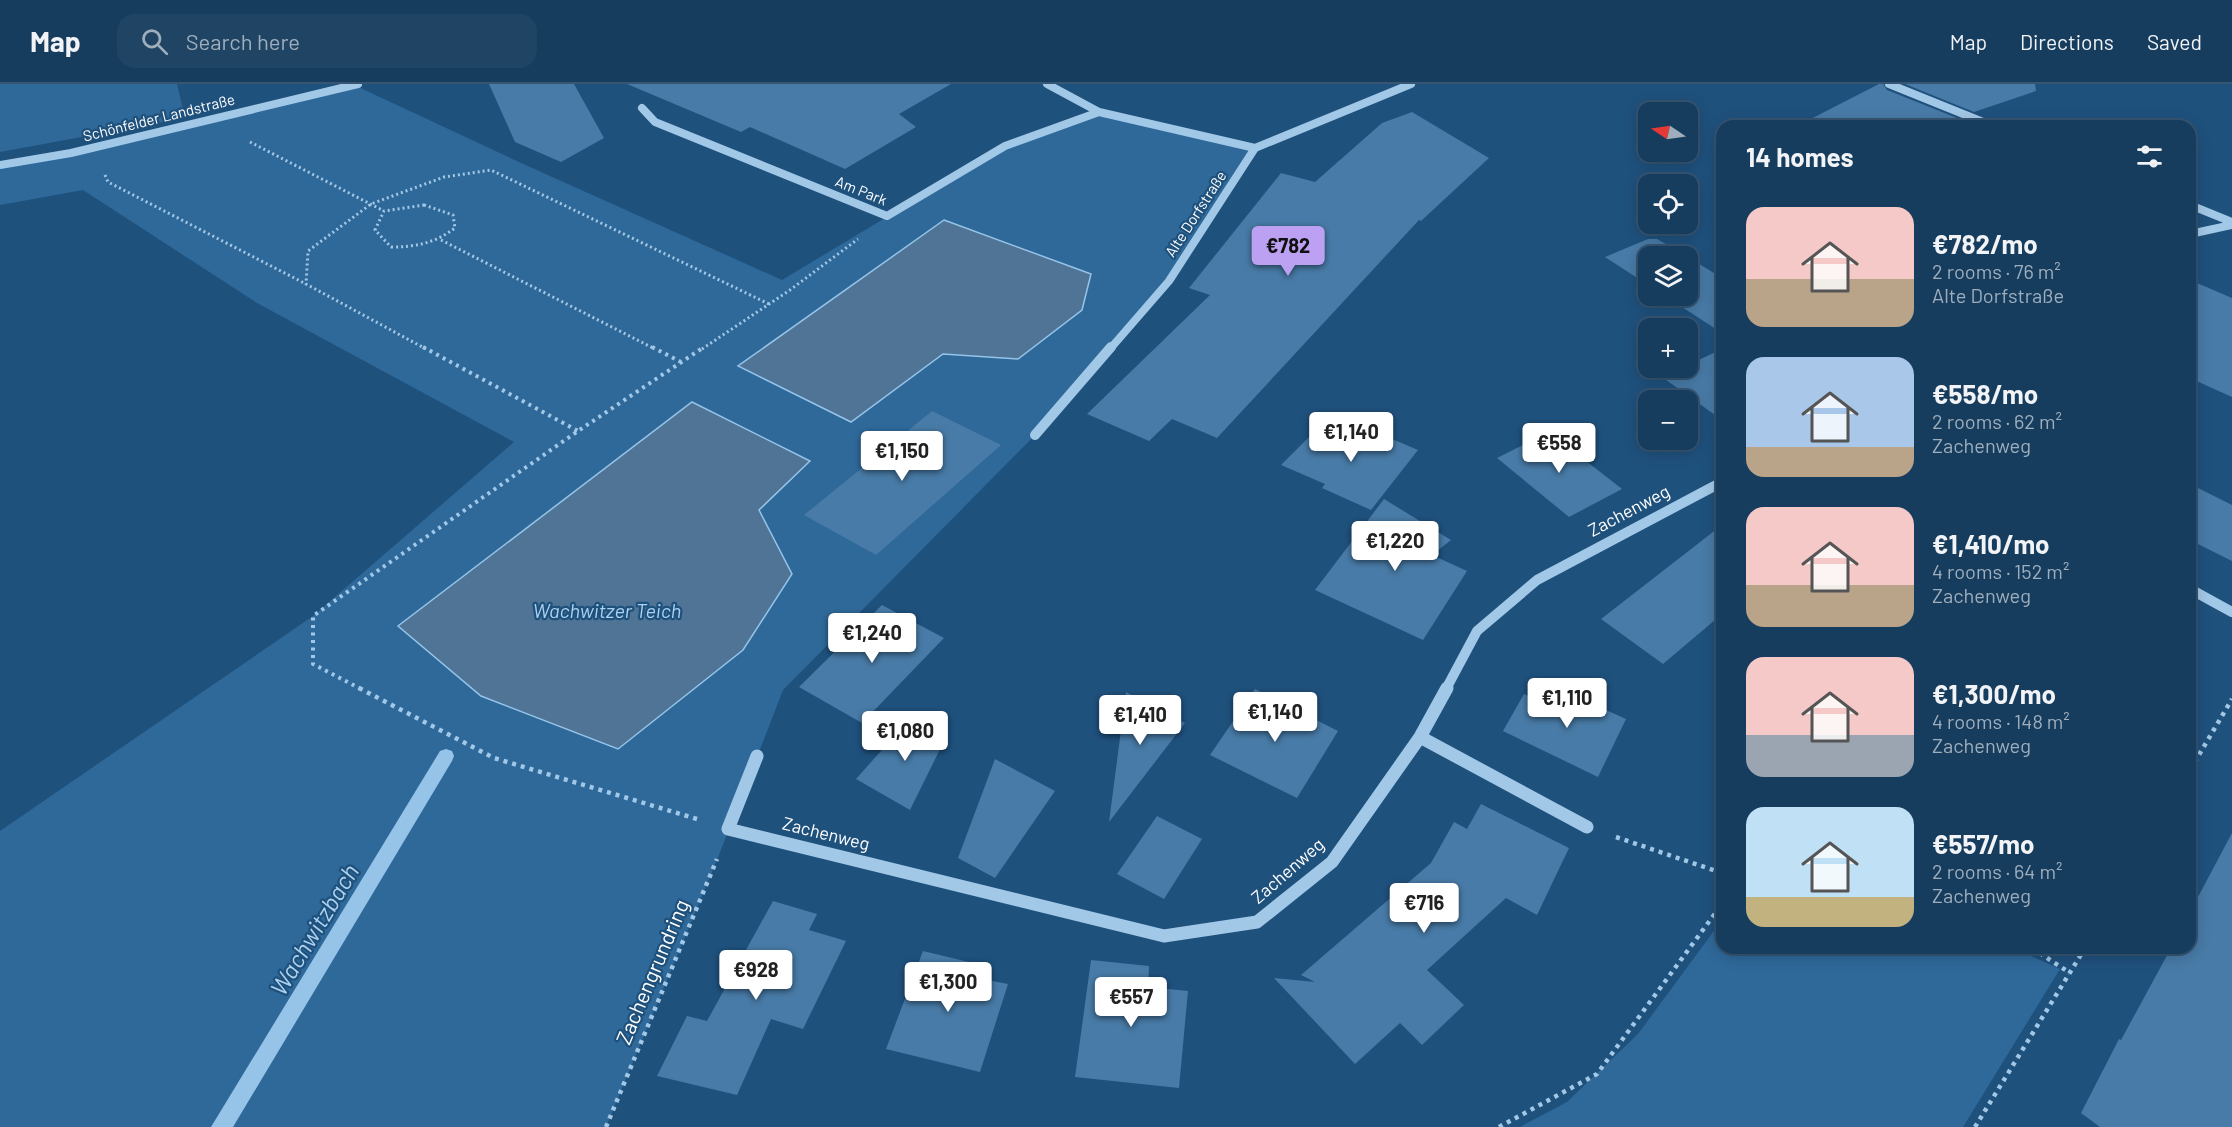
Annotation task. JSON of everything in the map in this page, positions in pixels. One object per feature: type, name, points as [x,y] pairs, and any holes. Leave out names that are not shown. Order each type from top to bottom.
[{"type":"street","name":"Schönfelder Landstraße","points":[[0,165],[71,153],[358,84]]},
{"type":"street","points":[[1047,84],[1099,112],[1255,148],[1411,84]]},
{"type":"street","points":[[1889,84],[1978,120]]},
{"type":"street","name":"Am Park","points":[[642,108],[655,122],[887,216],[1005,146],[1099,112]]},
{"type":"street","name":"Alte Dorfstraße","points":[[1035,435],[1169,281],[1255,148]]},
{"type":"street","points":[[2196,208],[2232,224]]},
{"type":"street","points":[[2196,233],[2232,224]]},
{"type":"street","name":"Zachenweg","points":[[728,829],[1164,936],[1257,922],[1332,862],[1420,737],[1477,631],[1537,580],[1716,485]]},
{"type":"street","points":[[2196,592],[2232,612]]},
{"type":"street","points":[[1420,737],[1587,827]]},
{"type":"street","points":[[728,829],[757,756]]},
{"type":"path","points":[[218,117],[220,127],[384,211],[424,205],[453,214],[455,228],[441,240],[414,247],[391,246],[375,230],[384,211]]},
{"type":"path","points":[[71,153],[74,161],[99,162],[108,182],[306,284],[579,431]]},
{"type":"path","points":[[306,284],[308,251],[371,204],[444,177],[491,170],[769,304]]},
{"type":"path","points":[[728,829],[494,758],[314,664],[313,616],[579,431],[769,304],[887,216]]},
{"type":"path","points":[[441,240],[681,362]]},
{"type":"path","points":[[2196,760],[2232,699]]},
{"type":"path","points":[[1587,827],[1716,871]]},
{"type":"path","name":"Zachengrundring","points":[[606,1127],[728,829]]},
{"type":"path","points":[[1499,1127],[1597,1074],[1716,912]]},
{"type":"path","points":[[2041,954],[2070,973]]},
{"type":"path","points":[[1975,1127],[2081,954]]},
{"type":"shaded area","points":[[0,84],[177,84],[185,118],[0,152]]},
{"type":"shaded area","points":[[354,85],[782,280],[1005,146],[1099,112],[1255,148],[1169,281],[1049,421],[783,690],[719,855],[606,1127],[0,1127],[0,831],[313,616],[514,442],[257,303],[83,190],[0,205],[0,165],[71,153]],"holes":[[[1082,310],[1018,359],[943,354]],[[692,402],[809,461],[759,510]]]},
{"type":"shaded area","points":[[1716,928],[1716,954],[2026,954],[2060,969],[1963,1127],[1520,1127],[1567,1102],[1638,1034]]},
{"type":"water","points":[[944,220],[1091,274],[1082,310],[1018,359],[943,354],[851,422],[738,366]]},
{"type":"water","name":"Wachwitzer Teich","points":[[692,402],[810,461],[759,510],[792,574],[743,650],[618,749],[481,696],[398,626]]},
{"type":"building","points":[[489,84],[574,84],[604,138],[561,162],[515,142]]},
{"type":"building","points":[[627,84],[951,84],[899,114],[916,127],[845,169],[750,127],[741,132]]},
{"type":"building","points":[[1879,84],[1883,84],[1887,90],[1957,118],[1951,120],[1809,120]]},
{"type":"building","points":[[1905,84],[2035,84],[2036,91],[1974,112]]},
{"type":"building","points":[[1412,112],[1489,158],[1421,221],[1419,220],[1217,438],[1172,419],[1149,441],[1087,414],[1210,295],[1189,288],[1281,173],[1315,182],[1382,123]]},
{"type":"building","points":[[1648,239],[1657,239],[1669,246],[1638,246],[1638,278],[1605,257]]},
{"type":"building","points":[[1698,263],[1716,274],[1716,329],[1680,306],[1698,306]]},
{"type":"building","points":[[2196,283],[2232,298],[2232,397],[2196,381]]},
{"type":"building","points":[[1716,352],[1716,416],[1698,403],[1698,390],[1680,390],[1663,378],[1698,378],[1698,360]]},
{"type":"building","points":[[932,411],[1001,445],[876,555],[804,515]]},
{"type":"building","points":[[1323,423],[1363,439],[1371,430],[1418,450],[1371,510],[1322,488],[1325,484],[1281,465]]},
{"type":"building","points":[[1549,432],[1622,489],[1569,517],[1497,458]]},
{"type":"building","points":[[2196,487],[2232,505],[2232,561],[2196,543]]},
{"type":"building","points":[[1384,499],[1451,540],[1432,555],[1467,571],[1423,640],[1315,590]]},
{"type":"building","points":[[1716,530],[1716,619],[1663,664],[1601,619]]},
{"type":"building","points":[[882,605],[944,638],[862,723],[799,687]]},
{"type":"building","points":[[1552,686],[1626,719],[1598,777],[1503,731],[1524,694],[1543,702]]},
{"type":"building","points":[[1255,689],[1338,731],[1297,798],[1210,755]]},
{"type":"building","points":[[1126,692],[1185,723],[1109,822]]},
{"type":"building","points":[[913,715],[948,733],[910,810],[856,779]]},
{"type":"building","points":[[995,759],[1055,791],[995,878],[958,858]]},
{"type":"building","points":[[1481,804],[1569,848],[1537,915],[1506,898],[1427,970],[1464,1005],[1422,1045],[1400,1023],[1355,1064],[1274,978],[1315,982],[1301,975],[1431,863],[1454,822],[1467,829]]},
{"type":"building","points":[[1157,816],[1202,839],[1164,899],[1117,874]]},
{"type":"building","points":[[2232,833],[2232,1127],[2100,1127],[2081,1113],[2119,1039],[2121,1040],[2168,954],[2196,954],[2196,901]]},
{"type":"building","points":[[773,901],[817,914],[809,930],[846,941],[803,1029],[771,1019],[737,1095],[657,1076],[687,1016],[707,1021]]},
{"type":"building","points":[[923,951],[981,965],[977,978],[1008,984],[980,1072],[886,1049]]},
{"type":"building","points":[[1091,960],[1149,966],[1148,987],[1188,991],[1179,1088],[1075,1077]]},
{"type":"waterway","name":"Wachwitzbach","points":[[221,1127],[446,756]]}]
